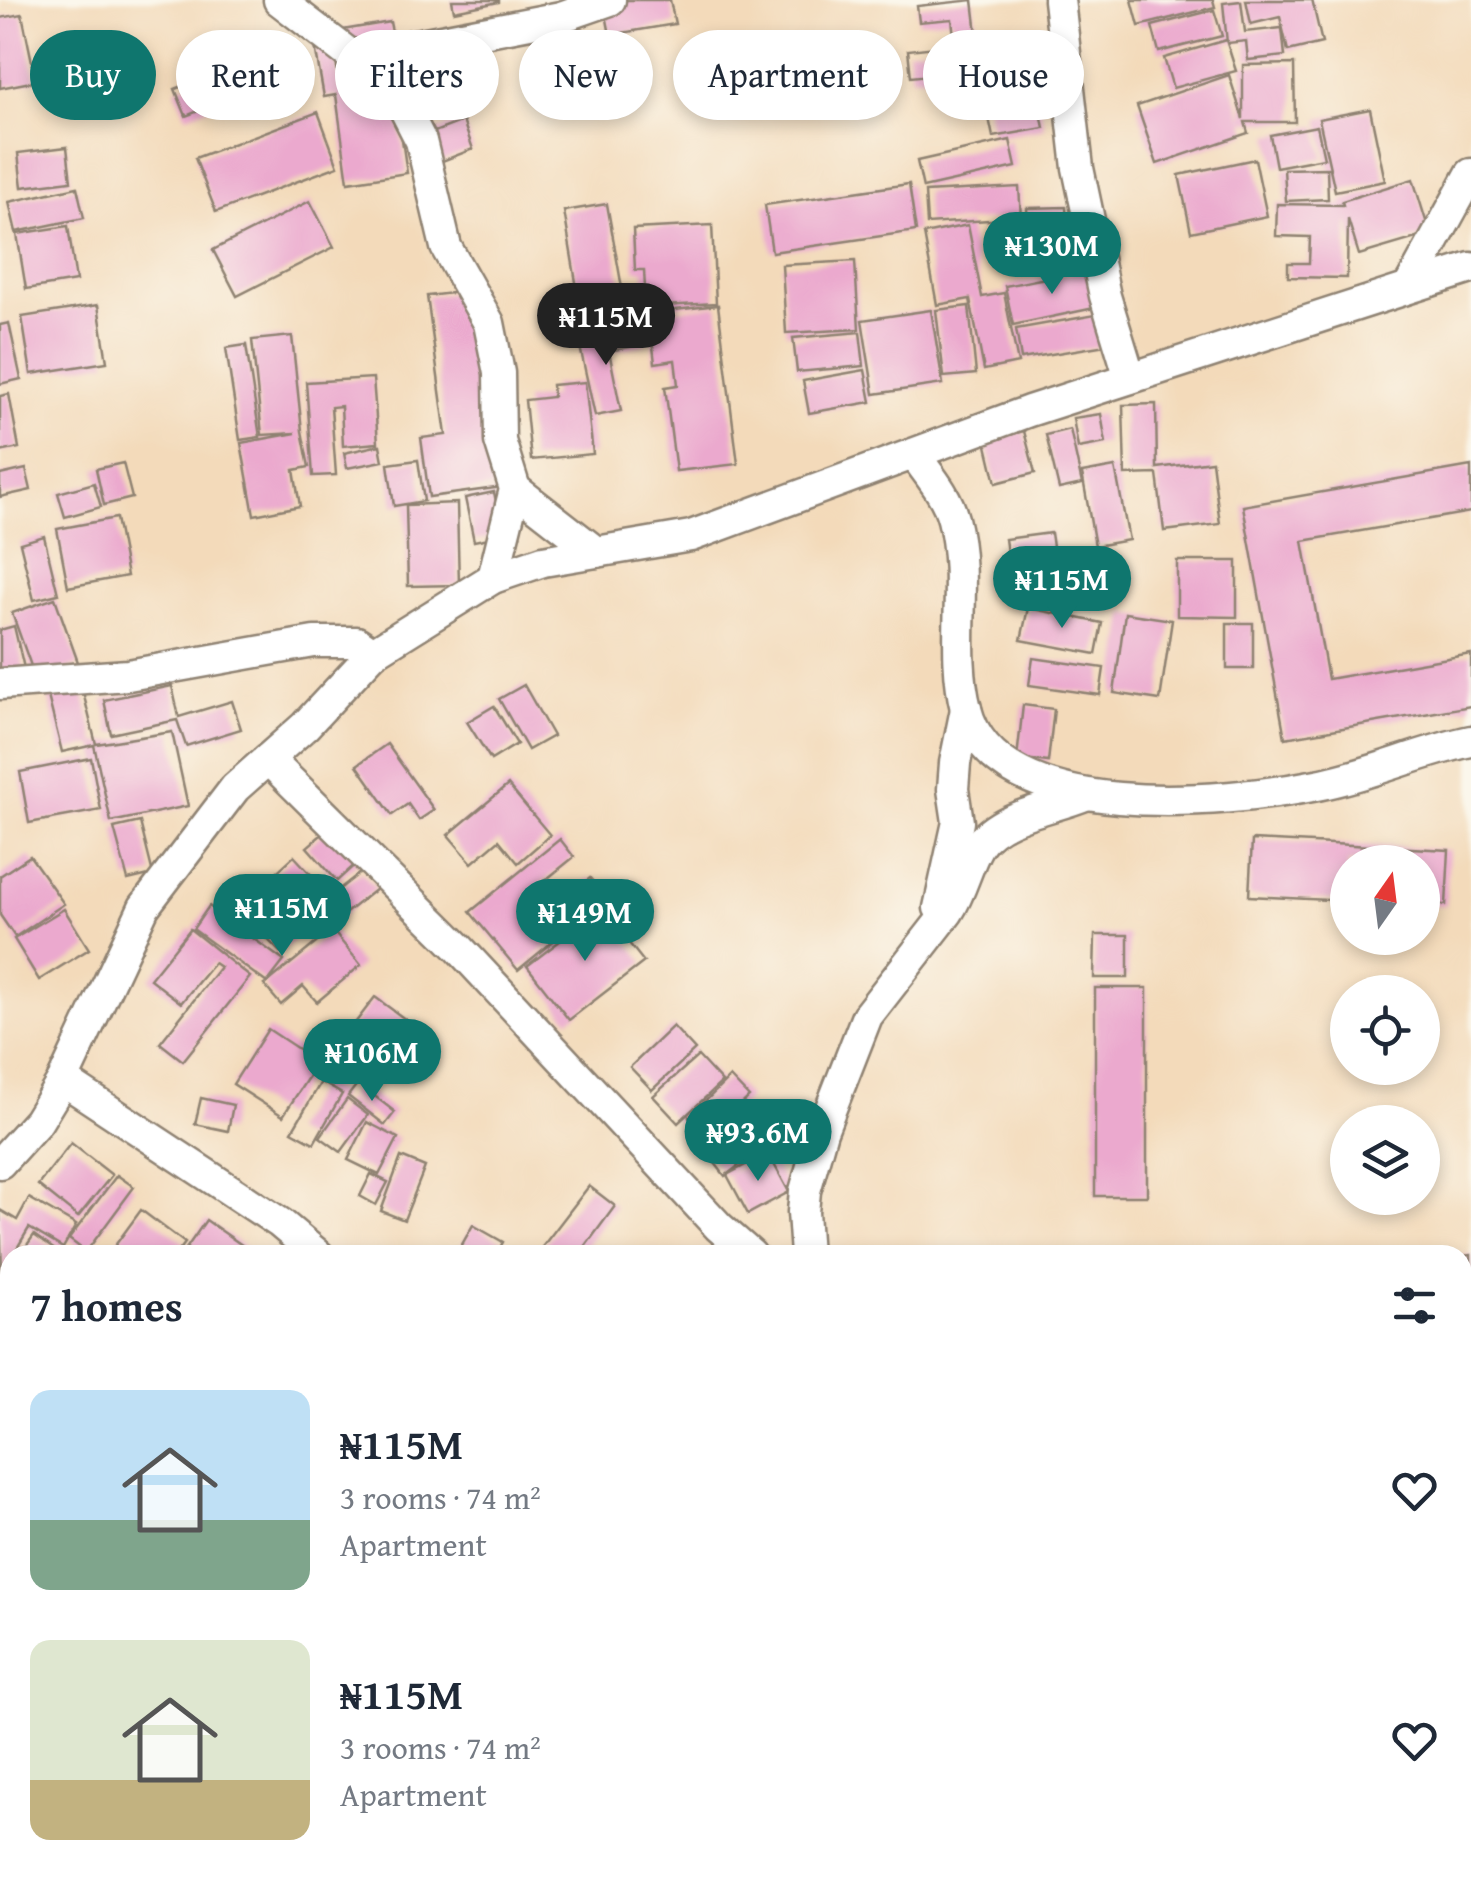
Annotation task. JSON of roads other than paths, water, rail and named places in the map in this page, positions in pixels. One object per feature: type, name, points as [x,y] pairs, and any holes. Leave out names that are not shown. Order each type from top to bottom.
[{"type":"street","points":[[278,0],[335,43]]},
{"type":"street","points":[[494,30],[561,17],[610,0]]},
{"type":"street","points":[[1059,0],[1078,168],[1105,296],[1130,378]]},
{"type":"street","points":[[409,120],[421,141],[446,247],[489,323],[500,374],[500,442],[515,489],[493,578]]},
{"type":"street","points":[[1409,288],[1471,174]]},
{"type":"street","points":[[0,1163],[38,1121],[63,1080],[144,907],[235,788],[305,726],[373,654],[493,578],[543,561],[692,536],[1130,378],[1471,268]]},
{"type":"street","points":[[914,454],[938,488],[952,518],[966,709],[973,728],[1012,770],[1046,786],[1088,794],[1127,799],[1220,797],[1316,786],[1471,741]]},
{"type":"street","points":[[515,489],[596,552]]},
{"type":"street","points":[[0,684],[128,675],[314,642],[357,642],[373,654]]},
{"type":"street","points":[[932,930],[958,822],[954,763],[966,709]]},
{"type":"street","points":[[268,759],[459,948],[719,1227],[740,1245]]},
{"type":"street","points":[[808,1245],[803,1212],[805,1191],[822,1132],[867,1016],[959,895],[980,843],[994,829],[1088,794]]},
{"type":"street","points":[[63,1080],[280,1223],[306,1245]]}]
